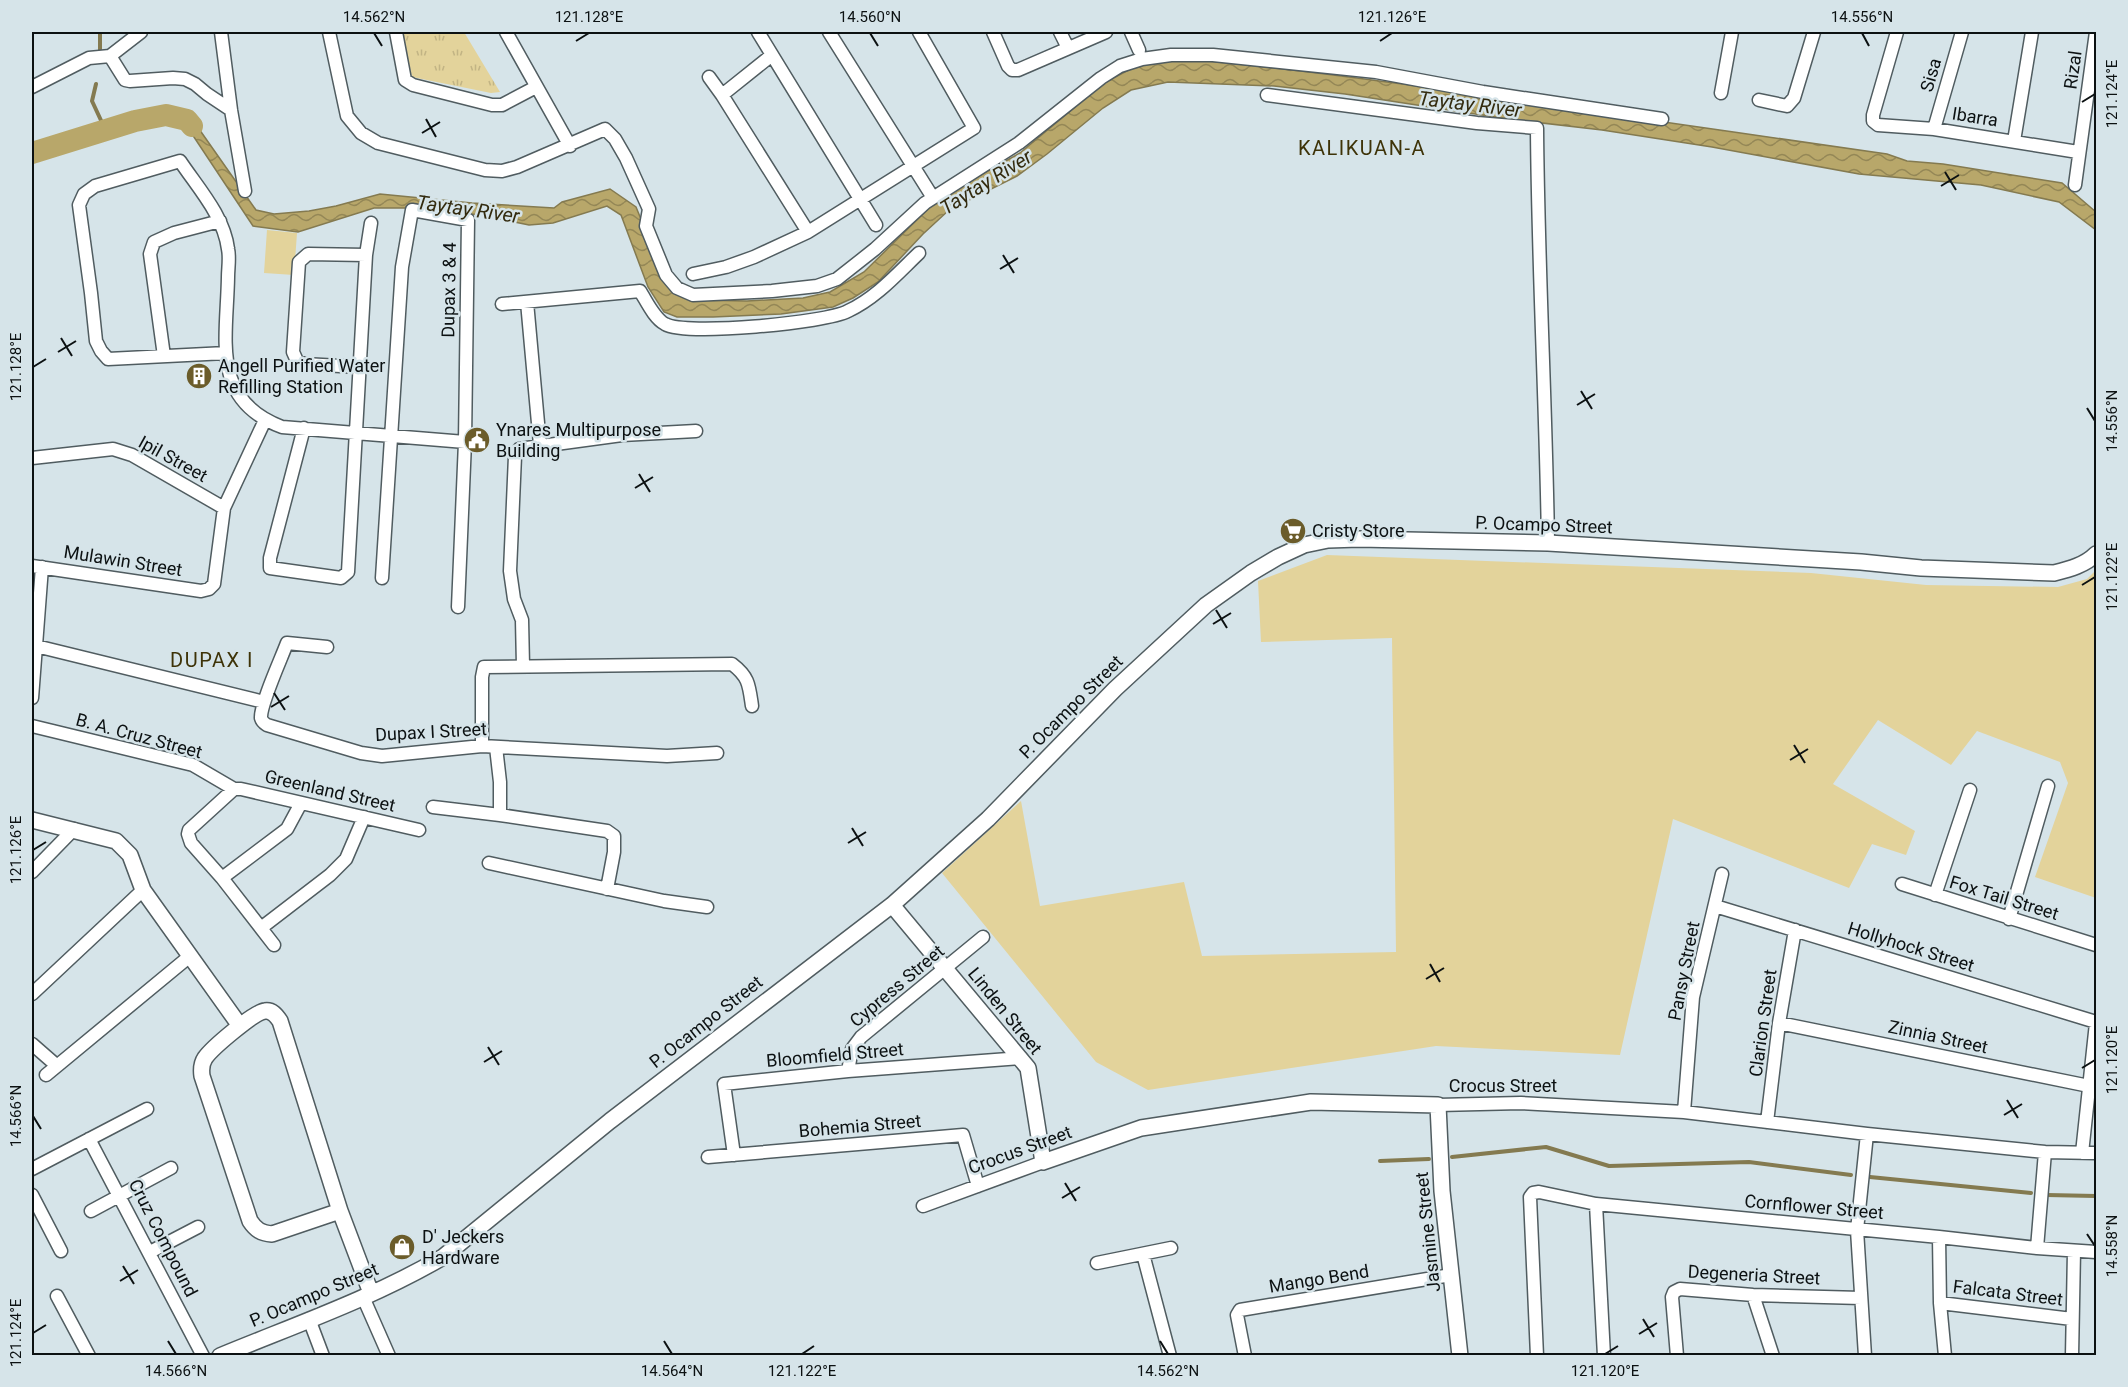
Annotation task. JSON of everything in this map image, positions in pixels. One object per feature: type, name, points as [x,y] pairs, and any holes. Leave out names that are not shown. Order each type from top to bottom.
[{"type":"street","points":[[32,87],[89,58],[110,56],[141,32]]},
{"type":"street","points":[[221,32],[245,191]]},
{"type":"street","points":[[329,32],[347,116],[361,133],[378,143],[485,170],[502,171],[570,146],[605,129],[615,139],[626,158],[649,209],[646,226],[666,275],[676,288],[693,295],[772,291],[817,286],[837,279],[869,254],[925,203],[1019,143],[1101,78],[1120,66],[1142,59],[1171,55],[1213,55],[1376,72],[1483,92],[1662,119]]},
{"type":"street","points":[[396,32],[405,80],[413,85],[492,105],[502,105],[536,87]]},
{"type":"street","points":[[506,32],[570,146]]},
{"type":"street","points":[[758,32],[876,225]]},
{"type":"street","points":[[829,32],[930,193]]},
{"type":"street","points":[[693,274],[726,267],[754,257],[808,232],[974,128],[919,32]]},
{"type":"street","points":[[993,32],[1012,70],[1018,70],[1106,32]]},
{"type":"street","points":[[1060,32],[1068,48]]},
{"type":"street","points":[[1131,32],[1139,50]]},
{"type":"street","points":[[1721,93],[1732,32]]},
{"type":"street","points":[[1759,100],[1786,106],[1791,102],[1814,32]]},
{"type":"street","name":"Ibarra","points":[[1898,32],[1873,115],[1873,121],[1878,126],[1934,129],[2079,152]]},
{"type":"street","name":"Sisa","points":[[1934,129],[1962,32]]},
{"type":"street","points":[[2014,141],[2032,32]]},
{"type":"street","name":"Rizal","points":[[2075,186],[2097,32]]},
{"type":"street","points":[[722,95],[772,55]]},
{"type":"street","points":[[110,56],[125,80],[185,79],[231,110]]},
{"type":"street","points":[[709,77],[808,232]]},
{"type":"street","points":[[1268,95],[1477,123],[1537,128],[1548,543]]},
{"type":"street","points":[[226,353],[108,359],[96,341],[92,293],[79,205],[84,194],[95,186],[180,161],[220,221],[228,250],[226,353],[231,381],[239,398],[265,420],[282,427],[390,434],[465,442]]},
{"type":"street","name":"Dupax 3 & 4","points":[[382,578],[402,267],[412,210],[468,220],[465,442],[458,607]]},
{"type":"street","points":[[164,356],[150,254],[153,242],[174,233],[220,221]]},
{"type":"street","points":[[304,428],[270,558],[270,568],[341,578],[348,573],[366,255],[372,223]]},
{"type":"street","points":[[502,304],[640,291],[659,319],[675,328],[794,323],[846,312],[885,286],[919,253]]},
{"type":"street","points":[[359,367],[304,364],[297,361],[293,352],[299,262],[308,254],[366,255]]},
{"type":"street","points":[[527,302],[540,445]]},
{"type":"street","points":[[224,508],[265,420]]},
{"type":"street","points":[[523,666],[522,620],[514,599],[510,571],[515,456],[519,449],[622,435],[696,431]]},
{"type":"street","name":"Ipil Street","points":[[32,458],[113,449],[132,455],[224,508]]},
{"type":"street","name":"Mulawin Street","points":[[37,566],[201,591],[209,589],[214,584],[224,508]]},
{"type":"street","name":"P. Ocampo Street","points":[[220,1356],[367,1295],[416,1273],[443,1257],[610,1121],[891,905],[988,819],[1115,688],[1206,605],[1236,582],[1278,557],[1304,545],[1328,540],[1370,539],[1548,543],[1861,562],[1922,568],[2054,573],[2089,561],[2097,554]]},
{"type":"street","points":[[32,698],[36,646],[37,566]]},
{"type":"street","points":[[36,646],[264,702],[287,643],[327,646]]},
{"type":"street","points":[[482,746],[484,667],[732,664],[743,673],[749,684],[752,706]]},
{"type":"street","name":"Dupax I Street","points":[[264,702],[261,719],[267,725],[361,753],[382,756],[482,746],[667,756],[717,753]]},
{"type":"street","name":"B. A. Cruz Street","points":[[32,726],[193,765],[234,789]]},
{"type":"street","points":[[496,747],[500,782],[500,815]]},
{"type":"street","points":[[2009,919],[2048,786]]},
{"type":"street","points":[[234,789],[189,830],[188,834],[191,843],[222,878],[274,945]]},
{"type":"street","name":"Greenland Street","points":[[234,789],[419,831]]},
{"type":"street","points":[[1935,895],[1970,790]]},
{"type":"street","points":[[222,878],[287,829],[301,803]]},
{"type":"street","points":[[433,807],[607,831],[614,836],[608,889]]},
{"type":"street","points":[[261,928],[330,875],[346,859],[364,817]]},
{"type":"street","points":[[32,820],[116,841],[130,855],[143,890],[240,1026]]},
{"type":"street","points":[[32,872],[74,829]]},
{"type":"street","points":[[489,863],[664,901],[707,907]]},
{"type":"street","name":"Pansy Street","points":[[1684,1112],[1693,997],[1722,874]]},
{"type":"street","name":"Fox Tail Street","points":[[1902,884],[2097,945]]},
{"type":"street","points":[[32,994],[143,890]]},
{"type":"street","name":"Linden Street","points":[[891,905],[1028,1068],[1043,1162]]},
{"type":"street","name":"Hollyhock Street","points":[[1715,906],[2097,1022]]},
{"type":"street","name":"Clarion Street","points":[[1767,1122],[1779,1023],[1795,930]]},
{"type":"street","name":"Cypress Street","points":[[848,1071],[852,1049],[861,1036],[983,937]]},
{"type":"street","points":[[46,1075],[190,956]]},
{"type":"street","points":[[340,1211],[272,1234],[256,1229],[250,1221],[202,1076],[201,1066],[206,1057],[240,1026],[266,1010],[277,1015],[340,1211],[367,1295],[389,1356]]},
{"type":"street","points":[[2082,1153],[2097,1022]]},
{"type":"street","name":"Zinnia Street","points":[[1779,1023],[2089,1086]]},
{"type":"street","points":[[32,1044],[56,1065]]},
{"type":"street","name":"Bloomfield Street","points":[[734,1155],[724,1084],[848,1071],[1021,1058]]},
{"type":"street","name":"Crocus Street","points":[[923,1206],[1141,1128],[1311,1102],[1438,1105],[1521,1103],[1684,1112],[2045,1152],[2097,1153]]},
{"type":"street","name":"Jasmine Street","points":[[1438,1105],[1442,1191],[1460,1356]]},
{"type":"street","points":[[32,1169],[147,1109]]},
{"type":"street","points":[[1865,1356],[1857,1230],[1867,1134]]},
{"type":"street","name":"Bohemia Street","points":[[708,1157],[963,1135],[978,1186]]},
{"type":"street","name":"Cruz Compound","points":[[89,1139],[203,1356]]},
{"type":"street","points":[[2037,1248],[2045,1152]]},
{"type":"street","points":[[91,1211],[171,1168]]},
{"type":"street","name":"Cornflower Street","points":[[1538,1356],[1530,1197],[1533,1193],[1539,1192],[1596,1204],[2097,1252]]},
{"type":"street","points":[[32,1196],[61,1251]]},
{"type":"street","points":[[1596,1204],[1604,1356]]},
{"type":"street","points":[[32,1224],[43,1218]]},
{"type":"street","points":[[150,1252],[198,1227]]},
{"type":"street","points":[[1939,1237],[1940,1303],[1945,1356]]},
{"type":"street","points":[[1097,1263],[1171,1248]]},
{"type":"street","points":[[2072,1356],[2074,1251]]},
{"type":"street","points":[[1143,1254],[1170,1356]]},
{"type":"street","name":"Mango Bend","points":[[1245,1356],[1237,1315],[1240,1311],[1451,1275]]},
{"type":"street","name":"Degeneria Street","points":[[1677,1356],[1672,1297],[1674,1292],[1680,1289],[1753,1295],[1861,1298]]},
{"type":"street","points":[[1753,1295],[1773,1356]]},
{"type":"street","points":[[57,1296],[89,1356]]},
{"type":"street","name":"Falcata Street","points":[[1940,1303],[2072,1319]]},
{"type":"street","points":[[309,1319],[323,1356]]},
{"type":"green space","points":[[402,32],[464,32],[500,92],[491,93],[412,77]]},
{"type":"green space","points":[[267,230],[297,233],[294,275],[264,273]]},
{"type":"green space","points":[[1327,555],[1811,573],[1926,585],[2058,587],[2087,579],[2096,570],[2096,898],[2035,877],[2068,783],[2060,762],[1977,731],[1951,765],[1878,720],[1833,784],[1915,831],[1906,855],[1872,844],[1849,888],[1673,819],[1620,1055],[1436,1046],[1148,1090],[1096,1062],[942,873],[1021,801],[1040,906],[1184,882],[1202,956],[1396,952],[1392,638],[1261,642],[1258,581]]},
{"type":"water","points":[[1186,59],[1286,69],[1437,89],[1887,154],[1907,161],[1943,164],[2062,183],[2096,212],[2096,230],[2059,202],[1981,185],[1859,174],[1712,147],[1345,94],[1274,86],[1168,82],[1131,90],[1103,108],[1017,176],[949,210],[878,282],[853,298],[833,307],[781,314],[677,317],[664,312],[648,287],[621,215],[607,206],[553,223],[529,225],[481,215],[409,208],[374,208],[298,232],[253,226],[188,128],[179,120],[167,115],[192,119],[256,210],[274,214],[309,211],[380,194],[554,208],[562,202],[610,189],[636,207],[658,261],[694,300],[747,301],[803,298],[830,292],[864,272],[932,205],[1020,153],[1104,83],[1138,65]]},
{"type":"waterway","points":[[100,32],[100,51]]},
{"type":"waterway","points":[[96,84],[92,101],[105,129]]},
{"type":"waterway","name":"Taytay River","points":[[32,153],[135,121],[166,115],[187,120],[192,126]]},
{"type":"waterway","points":[[1452,1157],[1546,1147],[1609,1166],[1749,1162],[1851,1175]]},
{"type":"waterway","points":[[1380,1161],[1429,1159]]},
{"type":"waterway","points":[[1870,1177],[2031,1193]]},
{"type":"waterway","points":[[2047,1195],[2096,1196]]},
{"type":"place","name":"Angell Purified Water Refilling Station","points":[[199,376]]},
{"type":"place","name":"Ynares Multipurpose Building","points":[[477,440]]},
{"type":"place","name":"Cristy Store","points":[[1293,531]]},
{"type":"place","name":"D' Jeckers Hardware","points":[[402,1247]]},
{"type":"district","name":"KALIKUAN-A","points":[[1362,148]]},
{"type":"district","name":"DUPAX I","points":[[212,660]]}]
